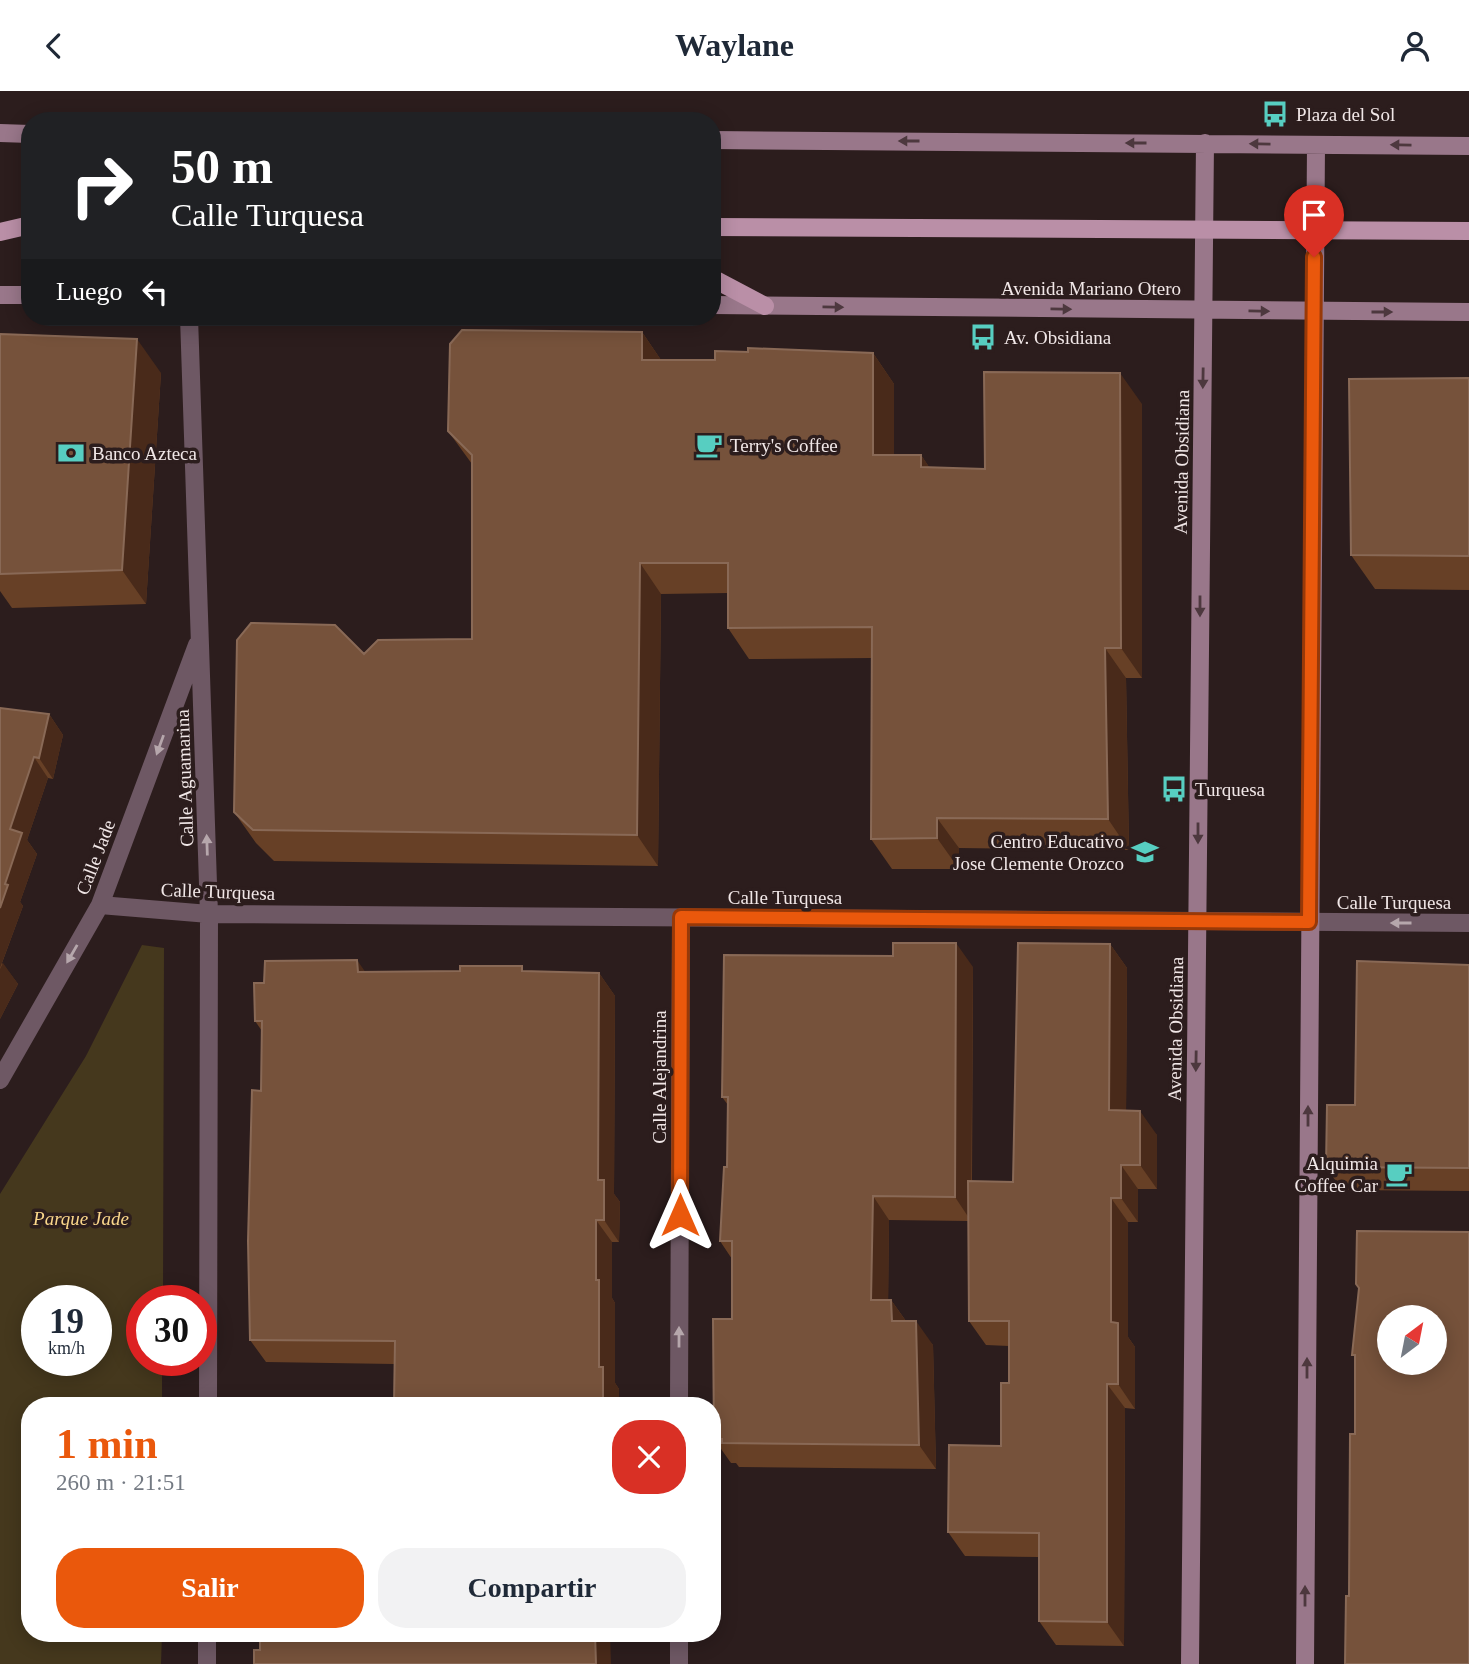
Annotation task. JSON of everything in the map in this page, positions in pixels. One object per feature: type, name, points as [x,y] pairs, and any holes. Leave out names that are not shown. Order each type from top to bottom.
[{"type":"main road","points":[[0,224],[21,225]]},
{"type":"main road","points":[[0,232],[21,227]]},
{"type":"main road","points":[[721,227],[1469,231]]},
{"type":"main road","points":[[721,283],[765,306]]},
{"type":"street","points":[[0,133],[21,134]]},
{"type":"street","points":[[721,139],[1469,146]]},
{"type":"street","name":"Avenida Obsidiana","points":[[1190,1664],[1205,143]]},
{"type":"street","points":[[1305,1664],[1316,145]]},
{"type":"street","points":[[0,295],[21,295]]},
{"type":"street","name":"Avenida Mariano Otero","points":[[721,305],[1469,312]]},
{"type":"street","name":"Calle Aguamarina","points":[[189,326],[209,914],[208,1397]]},
{"type":"street","name":"Calle Jade","points":[[0,1080],[100,905],[200,635]]},
{"type":"street","name":"Calle Turquesa","points":[[100,905],[209,914],[1469,923]]},
{"type":"street","name":"Calle Alejandrina","points":[[679,1397],[681,917]]},
{"type":"street","points":[[207,1642],[207,1664]]},
{"type":"street","points":[[679,1642],[679,1664]]},
{"type":"green space","name":"Parque Jade","points":[[142,945],[164,948],[163,1285],[126,1285],[126,1376],[162,1376],[162,1397],[21,1397],[21,1642],[162,1642],[161,1664],[0,1664],[0,1194],[86,1056]]},
{"type":"building","points":[[462,330],[642,332],[642,360],[715,360],[715,351],[748,352],[748,348],[873,353],[873,455],[921,455],[921,467],[985,469],[984,372],[1120,373],[1121,648],[1105,648],[1108,819],[937,818],[937,838],[871,839],[872,627],[728,628],[728,563],[640,563],[637,835],[253,830],[234,812],[237,640],[251,623],[335,625],[364,654],[378,640],[472,639],[472,455],[448,431],[450,344]]},
{"type":"building","points":[[0,334],[137,339],[122,570],[0,574]]},
{"type":"building","points":[[1469,378],[1469,556],[1351,555],[1349,379]]},
{"type":"building","points":[[0,708],[49,714],[39,758],[34,757],[10,829],[22,833],[0,908]]},
{"type":"building","points":[[893,943],[956,943],[955,1197],[873,1196],[871,1300],[891,1300],[892,1321],[916,1321],[919,1445],[722,1443],[721,1397],[714,1397],[713,1319],[732,1319],[732,1241],[720,1241],[724,1167],[727,1167],[728,1097],[722,1097],[724,955],[893,956]]},
{"type":"building","points":[[1018,943],[1110,944],[1109,1110],[1140,1111],[1140,1165],[1121,1165],[1121,1198],[1111,1198],[1111,1322],[1118,1323],[1118,1384],[1107,1384],[1107,1622],[1039,1621],[1039,1533],[948,1532],[949,1445],[1001,1446],[1001,1383],[1009,1383],[1009,1321],[969,1321],[968,1181],[1013,1182]]},
{"type":"building","points":[[357,960],[358,972],[460,971],[460,966],[522,966],[522,971],[599,973],[598,1180],[604,1180],[604,1220],[596,1220],[596,1280],[599,1280],[599,1367],[603,1367],[603,1397],[394,1397],[395,1341],[250,1340],[248,1241],[252,1090],[261,1091],[262,1021],[255,1021],[254,983],[264,983],[265,961]]},
{"type":"building","points":[[1357,961],[1469,965],[1469,1168],[1326,1167],[1327,1105],[1355,1105]]},
{"type":"building","points":[[1357,1231],[1469,1232],[1469,1664],[1345,1664],[1346,1596],[1349,1596],[1350,1434],[1355,1434],[1355,1355],[1352,1355],[1359,1288],[1356,1284]]},
{"type":"building","points":[[260,1642],[595,1642],[596,1664],[254,1664],[254,1650],[260,1650]]},
{"type":"place","name":"Plaza del Sol","points":[[1275,114]]},
{"type":"place","name":"Av. Obsidiana","points":[[983,337]]},
{"type":"place","name":"Terry's Coffee","points":[[709,445]]},
{"type":"place","name":"Banco Azteca","points":[[71,453]]},
{"type":"place","name":"Turquesa","points":[[1174,789]]},
{"type":"place","name":"Centro Educativo Jose Clemente Orozco","points":[[1145,852]]},
{"type":"place","name":"Alquimia Coffee Car","points":[[1399,1174]]},
{"type":"route","points":[[680,1215],[681,917],[1309,922],[1314,257]]}]
